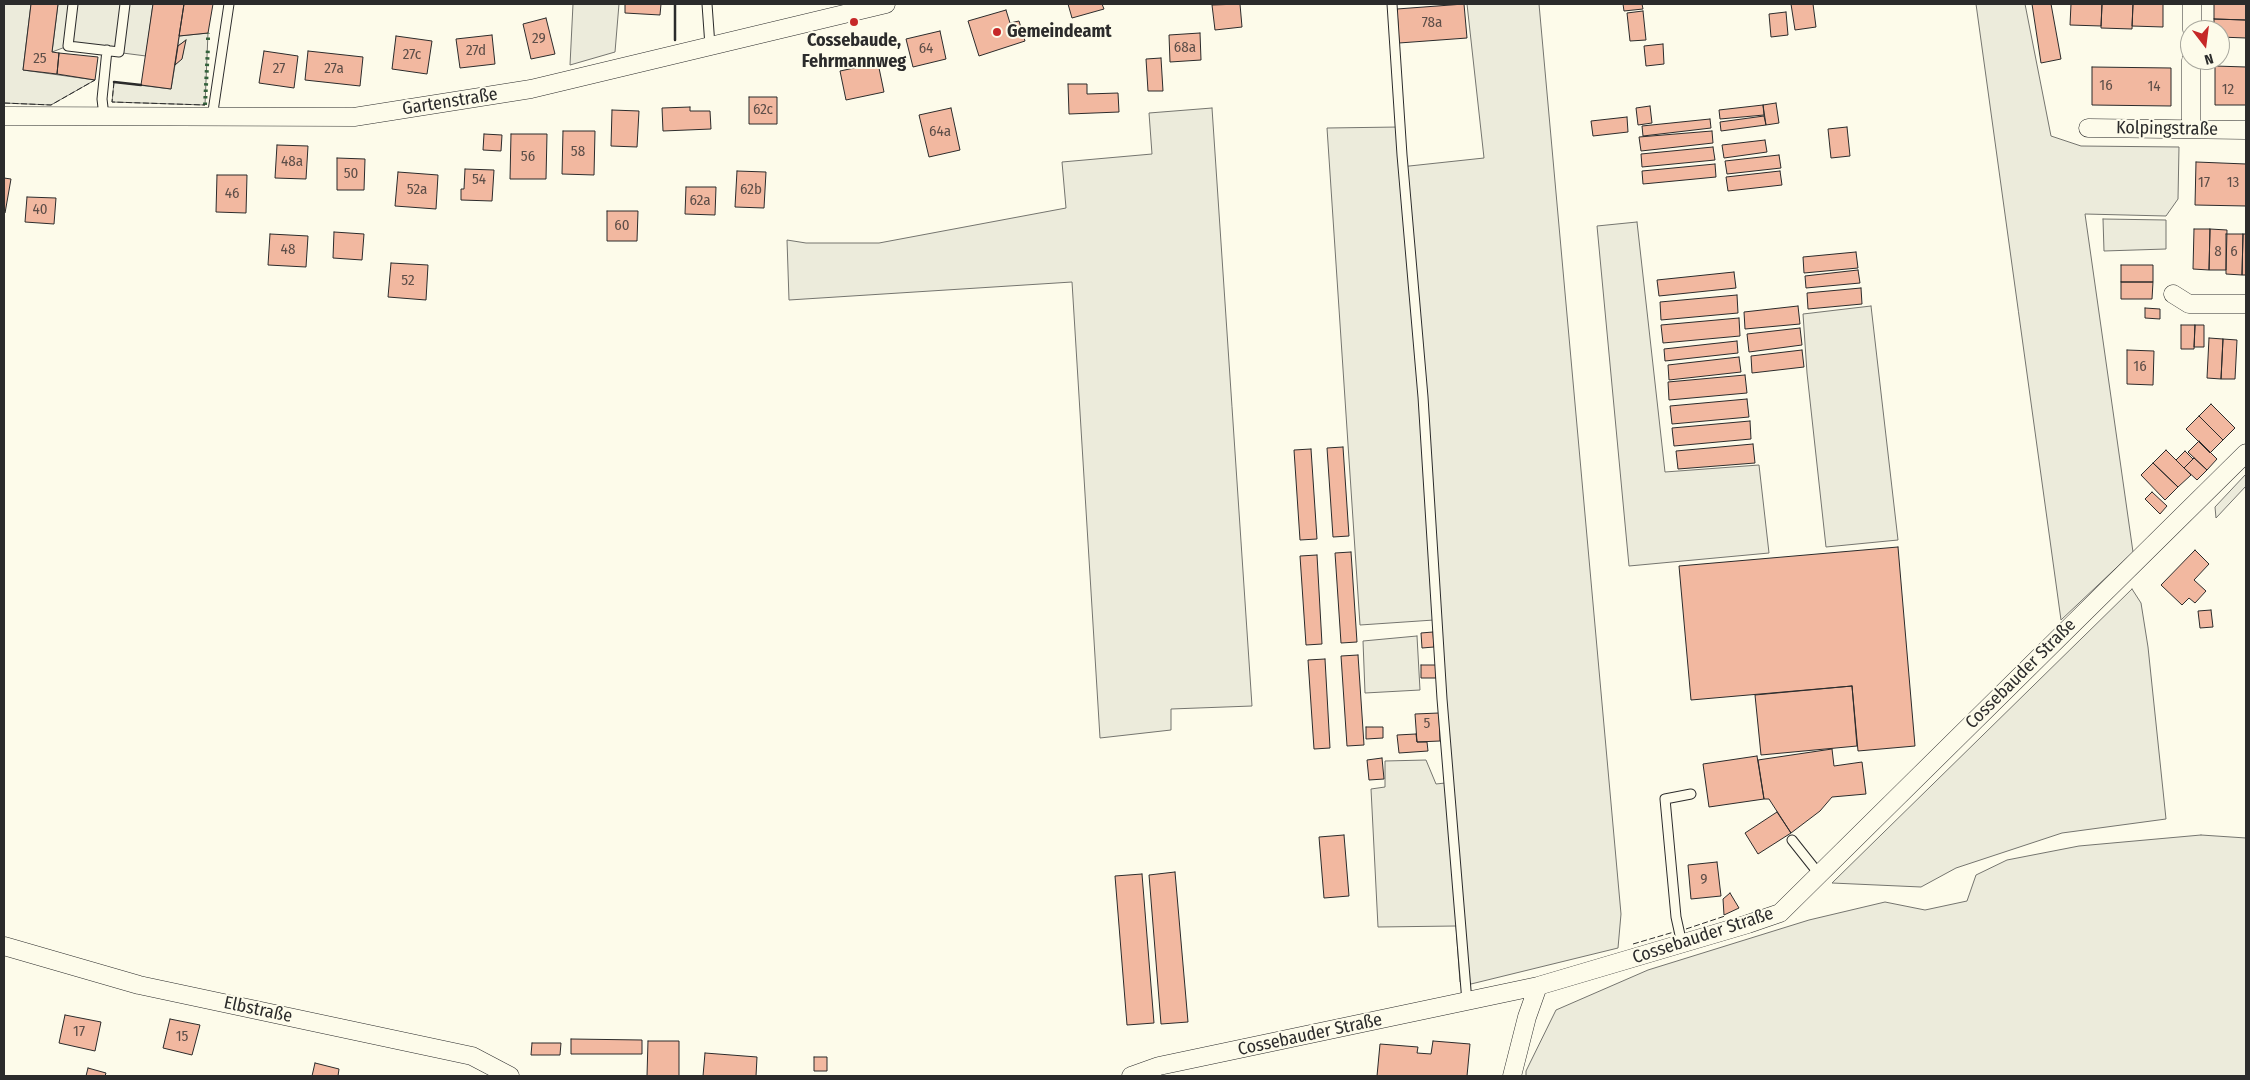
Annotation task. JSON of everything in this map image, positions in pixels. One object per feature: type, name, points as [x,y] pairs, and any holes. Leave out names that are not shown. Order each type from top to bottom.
[{"type":"street","name":"Gartenstraße","points":[[4,116],[354,117],[531,89],[886,4]]},
{"type":"street","points":[[2192,4],[2192,20]]},
{"type":"street","points":[[2191,70],[2191,129]]},
{"type":"street","name":"Kolpingstraße","points":[[2088,128],[2246,130]]},
{"type":"street","points":[[2173,294],[2189,304],[2246,304]]},
{"type":"street","name":"Cossebauder Straße","points":[[1133,1075],[1159,1071],[1538,986],[1682,944],[1780,912],[2246,453]]},
{"type":"street","name":"Elbstraße","points":[[4,946],[139,985],[472,1056],[510,1076]]},
{"type":"street","points":[[1512,1076],[1527,1016],[1538,986]]},
{"type":"lane","points":[[72,4],[68,46],[119,52],[125,4]]},
{"type":"lane","points":[[212,118],[229,4]]},
{"type":"lane","points":[[706,4],[710,46]]},
{"type":"lane","points":[[1392,4],[1402,155],[1423,397],[1441,690],[1467,1002]]},
{"type":"lane","points":[[104,116],[102,99],[108,50]]},
{"type":"lane","points":[[1682,944],[1676,917],[1664,799],[1691,794]]},
{"type":"lane","points":[[1792,840],[1819,874]]},
{"type":"shaded area","points":[[4,4],[31,4],[23,70],[95,80],[51,105],[4,103]]},
{"type":"shaded area","points":[[58,4],[153,4],[146,56],[68,46],[52,52]]},
{"type":"shaded area","points":[[573,4],[619,4],[615,52],[570,65]]},
{"type":"shaded area","points":[[1467,4],[1539,4],[1621,914],[1618,948],[1471,984],[1468,980],[1460,982],[1456,926],[1378,927],[1371,789],[1385,787],[1385,761],[1426,760],[1436,784],[1445,783],[1434,620],[1360,625],[1327,128],[1399,127],[1400,167],[1484,158]]},
{"type":"shaded area","points":[[1976,4],[2025,4],[2051,136],[2081,146],[2179,147],[2178,199],[2166,216],[2085,214],[2133,552],[2061,620]]},
{"type":"shaded area","points":[[208,33],[205,105],[112,102],[114,82],[171,89],[175,65],[182,58],[185,41],[178,46],[179,36]]},
{"type":"shaded area","points":[[1212,108],[1252,706],[1171,709],[1171,730],[1100,738],[1072,282],[789,300],[787,240],[806,243],[879,243],[1066,208],[1062,162],[1152,154],[1149,113]]},
{"type":"shaded area","points":[[2103,219],[2166,220],[2166,249],[2104,251]]},
{"type":"shaded area","points":[[1637,222],[1665,472],[1759,465],[1769,553],[1629,566],[1597,226]]},
{"type":"shaded area","points":[[1871,306],[1898,540],[1826,547],[1807,373],[1803,314]]},
{"type":"shaded area","points":[[2246,474],[2246,486],[2216,518],[2215,507]]},
{"type":"shaded area","points":[[2132,589],[2141,603],[2148,647],[2166,819],[2062,833],[1956,868],[1921,887],[1832,883]]},
{"type":"shaded area","points":[[1417,636],[1420,690],[1365,693],[1363,641]]},
{"type":"shaded area","points":[[2201,835],[2246,838],[2246,1076],[1526,1076],[1526,1071],[1556,1010],[1648,970],[1809,920],[1885,902],[1925,910],[1967,901],[1976,875],[2007,860],[2079,846]]},
{"type":"building","points":[[31,4],[58,4],[52,52],[59,53],[57,74],[23,70]]},
{"type":"building","points":[[153,4],[184,4],[171,89],[141,85]]},
{"type":"building","points":[[184,4],[213,4],[208,33],[179,36]]},
{"type":"building","points":[[625,4],[661,4],[660,15],[625,13]]},
{"type":"building","points":[[1068,4],[1102,4],[1104,9],[1072,18]]},
{"type":"building","points":[[1240,4],[1242,27],[1215,30],[1212,5]]},
{"type":"building","points":[[1464,4],[1467,38],[1399,43],[1397,9]]},
{"type":"building","points":[[1623,4],[1642,4],[1643,9],[1624,11]]},
{"type":"building","points":[[1791,4],[1813,4],[1816,27],[1795,30]]},
{"type":"building","points":[[2032,4],[2051,4],[2061,59],[2041,63]]},
{"type":"building","points":[[2071,4],[2102,4],[2101,26],[2070,25]]},
{"type":"building","points":[[2102,4],[2133,4],[2132,29],[2101,28]]},
{"type":"building","points":[[2133,4],[2163,4],[2163,27],[2132,26]]},
{"type":"building","points":[[2214,4],[2246,4],[2246,20],[2214,19]]},
{"type":"building","name":"Gemeindeamt","points":[[1006,10],[1010,23],[1019,21],[1025,41],[979,56],[968,21]]},
{"type":"building","points":[[1643,11],[1646,40],[1630,41],[1627,13]]},
{"type":"building","points":[[1786,12],[1788,35],[1771,37],[1769,14]]},
{"type":"building","points":[[546,18],[555,54],[531,59],[523,24]]},
{"type":"building","points":[[2214,19],[2246,20],[2246,38],[2230,37],[2230,20]]},
{"type":"building","points":[[940,31],[946,59],[913,67],[906,39]]},
{"type":"building","points":[[1200,33],[1201,60],[1170,62],[1169,35]]},
{"type":"building","points":[[492,35],[495,64],[460,68],[456,39]]},
{"type":"building","points":[[396,36],[432,41],[427,74],[392,69]]},
{"type":"building","points":[[186,40],[182,59],[175,65],[178,46]]},
{"type":"building","points":[[1663,44],[1664,64],[1646,66],[1644,46]]},
{"type":"building","points":[[264,51],[298,56],[294,88],[259,83]]},
{"type":"building","points":[[308,51],[363,57],[360,86],[305,80]]},
{"type":"building","points":[[59,53],[98,57],[95,80],[57,74]]},
{"type":"building","points":[[1161,58],[1163,91],[1148,91],[1146,59]]},
{"type":"building","points":[[878,63],[884,92],[846,100],[840,71]]},
{"type":"building","points":[[2230,66],[2246,67],[2246,105],[2215,105],[2215,70],[2230,70]]},
{"type":"building","points":[[2092,67],[2171,68],[2171,106],[2092,105]]},
{"type":"building","points":[[1068,84],[1087,84],[1087,94],[1118,93],[1119,112],[1069,114]]},
{"type":"building","points":[[749,97],[777,97],[777,124],[749,124]]},
{"type":"building","points":[[1776,103],[1779,123],[1766,125],[1763,105]]},
{"type":"building","points":[[1763,105],[1764,115],[1720,119],[1719,110]]},
{"type":"building","points":[[1650,106],[1652,123],[1638,125],[1636,108]]},
{"type":"building","points":[[690,107],[690,111],[710,111],[711,129],[663,131],[662,108]]},
{"type":"building","points":[[951,108],[960,150],[929,157],[919,115]]},
{"type":"building","points":[[612,110],[639,111],[637,147],[611,146]]},
{"type":"building","points":[[1764,116],[1766,125],[1721,131],[1720,122]]},
{"type":"building","points":[[1627,117],[1628,132],[1593,136],[1591,121]]},
{"type":"building","points":[[1710,119],[1711,128],[1643,136],[1642,126]]},
{"type":"building","points":[[1847,127],[1850,156],[1831,158],[1828,129]]},
{"type":"building","points":[[563,131],[595,131],[594,175],[562,174]]},
{"type":"building","points":[[1712,131],[1713,143],[1641,151],[1639,137]]},
{"type":"building","points":[[484,134],[502,135],[501,151],[483,150]]},
{"type":"building","points":[[511,134],[547,134],[546,179],[510,179]]},
{"type":"building","points":[[1765,140],[1767,152],[1724,158],[1722,145]]},
{"type":"building","points":[[277,145],[308,146],[306,179],[275,178]]},
{"type":"building","points":[[1713,147],[1715,160],[1642,167],[1641,154]]},
{"type":"building","points":[[1779,155],[1781,168],[1727,174],[1725,161]]},
{"type":"building","points":[[337,158],[365,159],[364,190],[337,190]]},
{"type":"building","points":[[2196,162],[2246,164],[2246,206],[2195,205]]},
{"type":"building","points":[[1715,164],[1716,177],[1643,184],[1642,171]]},
{"type":"building","points":[[465,169],[494,170],[492,201],[461,200],[461,189],[464,189]]},
{"type":"building","points":[[737,171],[766,172],[764,208],[735,207]]},
{"type":"building","points":[[1780,171],[1782,185],[1728,191],[1726,177]]},
{"type":"building","points":[[398,172],[438,175],[436,209],[395,206]]},
{"type":"building","points":[[217,175],[247,175],[246,213],[216,212]]},
{"type":"building","points":[[4,178],[11,179],[5,213],[4,213]]},
{"type":"building","points":[[686,187],[716,187],[715,215],[685,214]]},
{"type":"building","points":[[27,197],[56,198],[54,224],[25,222]]},
{"type":"building","points":[[607,211],[638,211],[637,241],[607,241]]},
{"type":"building","points":[[2194,229],[2210,229],[2209,270],[2193,269]]},
{"type":"building","points":[[2210,229],[2227,230],[2226,270],[2209,270]]},
{"type":"building","points":[[334,232],[364,234],[362,260],[333,258]]},
{"type":"building","points":[[270,234],[308,236],[306,267],[268,265]]},
{"type":"building","points":[[2226,234],[2243,234],[2242,275],[2226,274]]},
{"type":"building","points":[[2243,234],[2246,234],[2246,275],[2242,275]]},
{"type":"building","points":[[1856,252],[1858,268],[1804,273],[1803,257]]},
{"type":"building","points":[[391,263],[428,265],[426,300],[388,297]]},
{"type":"building","points":[[2121,265],[2153,265],[2153,282],[2121,282]]},
{"type":"building","points":[[1858,270],[1860,283],[1806,288],[1805,276]]},
{"type":"building","points":[[1734,272],[1736,288],[1659,296],[1657,280]]},
{"type":"building","points":[[2121,282],[2153,282],[2152,299],[2121,299]]},
{"type":"building","points":[[1861,288],[1862,304],[1808,309],[1807,293]]},
{"type":"building","points":[[1737,295],[1738,313],[1661,320],[1660,302]]},
{"type":"building","points":[[1798,306],[1800,324],[1745,329],[1744,312]]},
{"type":"building","points":[[2145,308],[2160,309],[2160,319],[2145,318]]},
{"type":"building","points":[[1739,318],[1740,336],[1663,343],[1661,325]]},
{"type":"building","points":[[2181,325],[2195,325],[2194,349],[2181,349]]},
{"type":"building","points":[[2195,325],[2204,325],[2204,347],[2194,347]]},
{"type":"building","points":[[1800,328],[1802,345],[1749,352],[1747,334]]},
{"type":"building","points":[[2209,338],[2223,339],[2221,379],[2207,378]]},
{"type":"building","points":[[2223,339],[2237,340],[2235,379],[2221,379]]},
{"type":"building","points":[[1737,341],[1738,353],[1665,361],[1664,349]]},
{"type":"building","points":[[1802,350],[1804,367],[1752,373],[1751,356]]},
{"type":"building","points":[[2127,350],[2154,351],[2153,385],[2127,384]]},
{"type":"building","points":[[1739,357],[1741,372],[1669,380],[1668,365]]},
{"type":"building","points":[[1745,375],[1747,393],[1669,400],[1668,382]]},
{"type":"building","points":[[1747,399],[1749,417],[1672,424],[1670,406]]},
{"type":"building","points":[[2211,404],[2235,428],[2223,440],[2199,416]]},
{"type":"building","points":[[2199,416],[2223,440],[2210,453],[2186,429]]},
{"type":"building","points":[[1750,421],[1751,439],[1674,446],[1672,428]]},
{"type":"building","points":[[2199,441],[2217,459],[2207,470],[2188,452]]},
{"type":"building","points":[[1753,444],[1755,463],[1678,469],[1676,451]]},
{"type":"building","points":[[1343,447],[1349,536],[1333,537],[1327,448]]},
{"type":"building","points":[[1311,449],[1317,539],[1300,540],[1294,450]]},
{"type":"building","points":[[2166,450],[2191,475],[2178,487],[2153,463]]},
{"type":"building","points":[[2185,451],[2193,459],[2184,468],[2176,460]]},
{"type":"building","points":[[2194,458],[2207,470],[2197,480],[2184,468]]},
{"type":"building","points":[[2153,463],[2178,487],[2165,500],[2141,475]]},
{"type":"building","points":[[2152,492],[2167,506],[2160,514],[2145,499]]},
{"type":"building","points":[[1898,547],[1915,746],[1858,751],[1852,686],[1691,700],[1679,566]]},
{"type":"building","points":[[2195,550],[2209,564],[2194,580],[2206,591],[2195,603],[2189,598],[2182,605],[2161,585]]},
{"type":"building","points":[[1351,552],[1357,642],[1341,643],[1335,553]]},
{"type":"building","points":[[1317,555],[1322,644],[1306,645],[1300,556]]},
{"type":"building","points":[[2211,610],[2213,627],[2200,628],[2198,611]]},
{"type":"building","points":[[1433,632],[1434,647],[1422,648],[1421,633]]},
{"type":"building","points":[[1358,655],[1364,745],[1347,746],[1341,656]]},
{"type":"building","points":[[1325,659],[1330,748],[1314,749],[1308,660]]},
{"type":"building","points":[[1421,665],[1436,665],[1436,678],[1421,678]]},
{"type":"building","points":[[1852,686],[1857,746],[1761,755],[1755,695]]},
{"type":"building","points":[[1439,713],[1440,741],[1417,742],[1415,714]]},
{"type":"building","points":[[1366,727],[1383,727],[1383,738],[1366,739]]},
{"type":"building","points":[[1416,734],[1417,742],[1427,742],[1428,751],[1399,753],[1397,735]]},
{"type":"building","points":[[1832,749],[1834,766],[1862,762],[1866,794],[1832,797],[1820,811],[1791,833],[1769,799],[1764,799],[1758,760]]},
{"type":"building","points":[[1757,756],[1764,799],[1709,807],[1703,764]]},
{"type":"building","points":[[1382,758],[1384,779],[1369,780],[1367,760]]},
{"type":"building","points":[[1777,812],[1791,833],[1758,854],[1745,833]]},
{"type":"building","points":[[1344,835],[1349,896],[1324,898],[1319,837]]},
{"type":"building","points":[[1717,862],[1721,896],[1691,899],[1688,865]]},
{"type":"building","points":[[1175,872],[1188,1022],[1161,1024],[1149,875]]},
{"type":"building","points":[[1142,874],[1154,1023],[1127,1025],[1115,876]]},
{"type":"building","points":[[1730,893],[1739,908],[1724,915],[1723,899]]},
{"type":"building","points":[[65,1015],[101,1022],[95,1051],[59,1043]]},
{"type":"building","points":[[170,1019],[200,1025],[192,1055],[163,1048]]},
{"type":"building","points":[[571,1039],[642,1040],[642,1054],[571,1054]]},
{"type":"building","points":[[648,1041],[679,1041],[679,1076],[647,1076]]},
{"type":"building","points":[[1433,1041],[1470,1044],[1467,1076],[1377,1076],[1380,1044],[1418,1047],[1417,1053],[1431,1054]]},
{"type":"building","points":[[532,1043],[561,1043],[560,1055],[531,1055]]},
{"type":"building","points":[[705,1053],[757,1057],[756,1076],[703,1076]]},
{"type":"building","points":[[814,1057],[827,1057],[827,1071],[814,1071]]},
{"type":"building","points":[[315,1063],[339,1069],[338,1076],[312,1076]]},
{"type":"building","points":[[88,1068],[106,1073],[105,1076],[86,1076]]},
{"type":"hedge","points":[[208,33],[208,40]]},
{"type":"hedge","points":[[205,105],[208,47]]},
{"type":"fence","points":[[4,103],[51,105],[95,80]]},
{"type":"fence","points":[[114,82],[112,102],[205,105]]},
{"type":"fence","points":[[1686,929],[1725,916]]},
{"type":"fence","points":[[1633,944],[1674,932]]},
{"type":"wall","points":[[675,4],[675,40]]},
{"type":"wall","points":[[114,82],[141,85]]},
{"type":"place","name":"Cossebaude, Fehrmannweg","points":[[854,22]]},
{"type":"place","name":"Gemeindeamt","points":[[997,32]]}]
